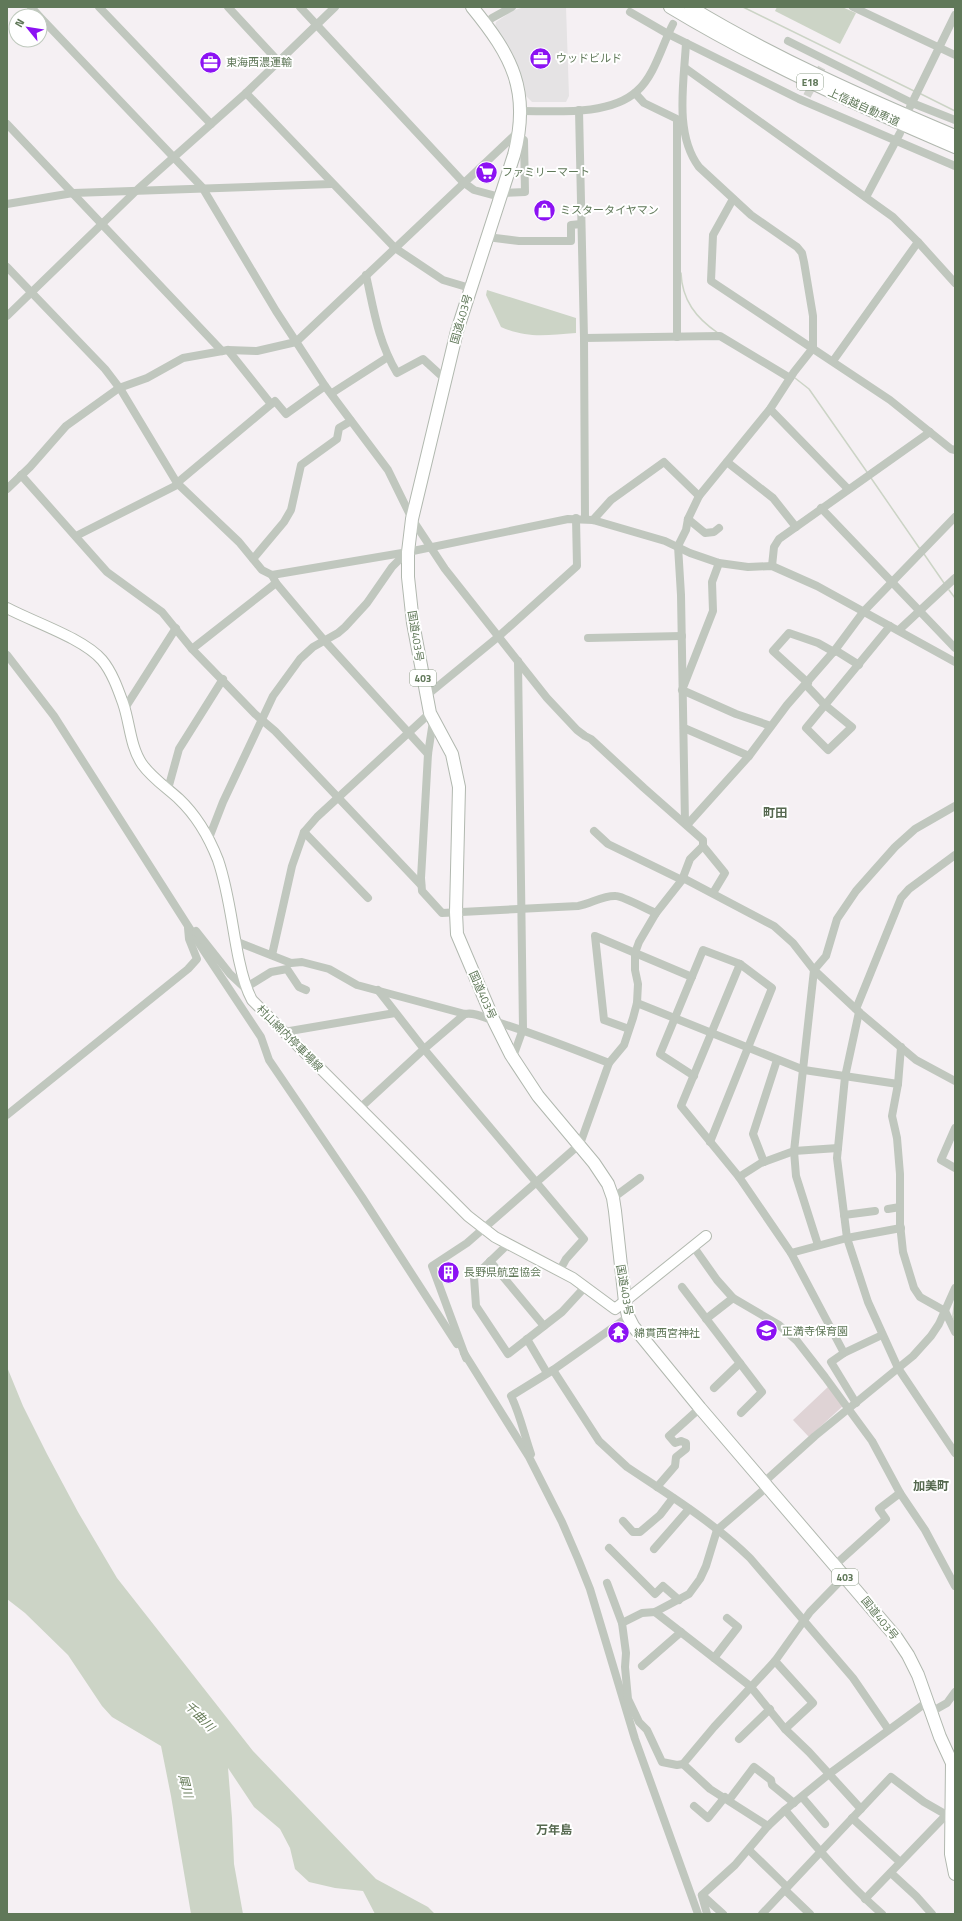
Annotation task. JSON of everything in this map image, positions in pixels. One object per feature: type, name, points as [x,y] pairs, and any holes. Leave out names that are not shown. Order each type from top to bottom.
[{"type":"highway","name":"国道403号","points":[[472,7],[486,23],[512,65],[517,80],[522,111],[520,133],[457,331],[412,519],[408,552],[408,577],[413,623],[426,696],[431,717],[452,754],[459,787],[456,912],[457,934],[494,1021],[513,1057],[538,1096],[580,1144],[608,1184],[613,1198],[620,1306],[628,1316],[629,1322],[700,1408],[845,1576],[896,1637],[908,1655],[918,1675],[929,1707],[954,1764],[949,1816],[951,1854],[955,1874]]},
{"type":"highway","points":[[659,7],[738,46]]},
{"type":"highway","name":"上信越自動車道","points":[[670,7],[738,46],[858,105],[955,147]]},
{"type":"highway","name":"上信越自動車道","points":[[694,9],[742,37],[822,77],[955,136]]},
{"type":"main road","name":"村山綿内停車場線","points":[[7,608],[59,632],[89,650],[101,660],[110,672],[125,708],[134,748],[142,764],[194,816],[209,838],[218,860],[228,898],[245,988],[252,1000],[468,1216],[483,1229],[508,1244],[560,1270],[585,1287],[620,1306]]},
{"type":"main road","points":[[620,1306],[706,1236]]},
{"type":"street","points":[[99,7],[211,124]]},
{"type":"street","points":[[228,7],[278,61]]},
{"type":"street","points":[[9,484],[21,475],[66,426],[119,388],[147,378],[183,358],[225,350],[257,351],[296,342],[463,182],[520,133],[524,140],[525,192],[500,195],[474,190],[463,182],[300,7]]},
{"type":"street","points":[[7,316],[138,189],[246,93],[335,7]]},
{"type":"street","points":[[486,23],[512,7]]},
{"type":"street","points":[[853,7],[955,55]]},
{"type":"street","points":[[630,12],[686,43],[895,140],[955,166]]},
{"type":"street","points":[[911,105],[955,15]]},
{"type":"street","points":[[48,24],[202,187],[296,342],[325,386],[332,393],[388,470],[412,519],[430,547],[445,569],[547,698],[577,730],[585,736],[591,738],[644,788],[702,838],[704,842],[703,846],[725,873],[712,893]]},
{"type":"street","points":[[522,111],[579,110],[610,106],[626,100],[635,93],[650,73],[673,24]]},
{"type":"street","points":[[788,41],[824,62],[911,105],[955,120]]},
{"type":"street","points":[[686,43],[683,112],[687,147],[699,167],[733,199],[797,247],[802,253],[813,316],[813,348],[790,378],[770,409],[699,496],[688,519],[686,530],[678,546],[682,636],[686,824]]},
{"type":"street","points":[[685,68],[893,217],[955,283]]},
{"type":"street","points":[[246,93],[395,248],[443,280],[470,288]]},
{"type":"street","points":[[635,93],[644,103],[677,119],[677,337]]},
{"type":"street","points":[[579,110],[589,520]]},
{"type":"street","points":[[7,124],[225,350],[271,404]]},
{"type":"street","points":[[866,197],[900,132]]},
{"type":"street","points":[[7,204],[73,193],[138,189],[332,184]]},
{"type":"street","points":[[733,199],[713,235],[711,282],[890,400],[951,449],[955,450]]},
{"type":"street","points":[[487,237],[519,241],[571,241],[571,225],[581,224]]},
{"type":"street","points":[[833,361],[918,242]]},
{"type":"street","points":[[7,267],[105,369],[119,388],[178,484],[238,542],[262,570],[274,579],[324,640],[428,754]]},
{"type":"street","points":[[366,276],[376,325],[388,357],[397,373],[423,359],[446,380]]},
{"type":"street","points":[[584,338],[720,336],[790,378]]},
{"type":"street","points":[[332,393],[388,357]]},
{"type":"street","points":[[76,536],[178,484],[275,401],[286,414],[325,386]]},
{"type":"street","points":[[770,409],[848,489]]},
{"type":"street","points":[[253,559],[284,522],[291,510],[301,465],[337,439],[339,428],[351,421]]},
{"type":"street","points":[[772,566],[776,542],[821,508],[930,432]]},
{"type":"street","points":[[589,520],[611,500],[664,462],[699,496]]},
{"type":"street","points":[[727,462],[773,498],[796,527]]},
{"type":"street","points":[[21,475],[107,572],[162,612],[192,648],[421,884]]},
{"type":"street","points":[[821,508],[955,648]]},
{"type":"street","points":[[686,824],[749,756],[787,705],[835,651],[864,611],[955,517]]},
{"type":"street","points":[[426,696],[498,637],[577,566],[576,518]]},
{"type":"street","points":[[192,648],[274,579],[576,518],[589,520],[678,546],[690,554],[719,563],[748,567],[772,566],[817,586],[955,662]]},
{"type":"street","points":[[688,519],[705,533],[714,532],[719,528]]},
{"type":"street","points":[[209,838],[223,802],[273,696],[300,659],[324,640],[338,633],[367,603],[392,567],[408,552]]},
{"type":"street","points":[[682,690],[713,611],[712,582],[719,563]]},
{"type":"street","points":[[899,630],[955,578]]},
{"type":"street","points":[[859,665],[818,643],[790,633],[773,651],[807,684],[825,705],[852,727],[828,750],[806,728],[825,705],[859,665],[890,626]]},
{"type":"street","points":[[125,708],[176,628]]},
{"type":"street","points":[[588,638],[682,636]]},
{"type":"street","points":[[7,655],[54,716],[187,926],[261,1037],[270,1060],[362,1197],[529,1457],[562,1522],[590,1589],[626,1699],[635,1739],[698,1914]]},
{"type":"street","points":[[513,1057],[524,1029],[519,830],[518,661]]},
{"type":"street","points":[[168,789],[179,749],[223,679]]},
{"type":"street","points":[[682,690],[736,714],[771,726]]},
{"type":"street","points":[[272,955],[287,884],[304,832],[317,816],[409,732],[431,717]]},
{"type":"street","points":[[431,717],[421,884],[422,891],[442,913],[588,905],[597,899],[617,895],[656,914]]},
{"type":"street","points":[[684,728],[749,756]]},
{"type":"street","points":[[818,1245],[796,1176],[794,1151],[814,970],[826,956],[837,919],[856,891],[896,847],[915,829],[955,806]]},
{"type":"street","points":[[594,831],[608,844],[712,893],[774,926],[785,934],[814,970],[857,1010],[916,1060],[955,1081]]},
{"type":"street","points":[[304,832],[368,898]]},
{"type":"street","points":[[466,1358],[432,1266],[467,1243],[580,1144],[609,1063],[624,1045],[637,1003],[638,984],[634,970],[635,953],[639,942],[656,914],[682,879],[690,858],[703,846]]},
{"type":"street","points":[[955,855],[910,889],[901,898],[857,1010],[844,1077],[837,1158],[847,1238],[865,1296],[898,1368],[955,1453]]},
{"type":"street","points":[[187,926],[194,929],[230,974],[245,988],[271,972],[288,969],[299,987],[306,990]]},
{"type":"street","points":[[7,1115],[188,970],[197,958],[189,939],[187,926]]},
{"type":"street","points":[[628,1029],[604,1020],[594,936],[692,977]]},
{"type":"street","points":[[235,941],[291,963],[302,962],[329,969],[357,985],[465,1014],[481,1015],[494,1021],[524,1029],[609,1063]]},
{"type":"street","points":[[694,1076],[660,1054],[703,950],[740,964],[772,988],[710,1142]]},
{"type":"street","points":[[740,964],[681,1106],[739,1177],[791,1253],[844,1353]]},
{"type":"street","points":[[378,990],[424,1049],[584,1239],[566,1259],[560,1270]]},
{"type":"street","points":[[637,1003],[804,1070],[898,1084]]},
{"type":"street","points":[[284,1032],[395,1013]]},
{"type":"street","points":[[360,1108],[424,1049],[465,1014]]},
{"type":"street","points":[[901,1047],[898,1084],[892,1116],[897,1138],[903,1252],[914,1288],[920,1297],[945,1311],[955,1332]]},
{"type":"street","points":[[764,1162],[753,1134],[777,1060]]},
{"type":"street","points":[[955,1128],[941,1160],[955,1168]]},
{"type":"street","points":[[739,1177],[764,1162],[794,1151],[838,1148]]},
{"type":"street","points":[[613,1198],[640,1178]]},
{"type":"street","points":[[888,1209],[900,1207]]},
{"type":"street","points":[[844,1215],[875,1211]]},
{"type":"street","points":[[791,1253],[847,1238],[901,1228]]},
{"type":"street","points":[[508,1244],[474,1277],[476,1306],[508,1354],[562,1312],[585,1287]]},
{"type":"street","points":[[693,1246],[717,1280],[733,1298],[779,1325],[797,1341],[853,1406]]},
{"type":"street","points":[[490,1261],[544,1326]]},
{"type":"street","points":[[682,1287],[762,1392],[741,1413]]},
{"type":"street","points":[[622,1623],[642,1613],[655,1612],[689,1594],[700,1579],[706,1566],[717,1530],[815,1436],[913,1356],[931,1336],[945,1311],[955,1288]]},
{"type":"street","points":[[706,1319],[733,1298]]},
{"type":"street","points":[[529,1457],[532,1455],[522,1426],[520,1415],[511,1396],[629,1322]]},
{"type":"street","points":[[882,1335],[844,1353],[830,1362],[900,1493],[925,1530],[955,1586]]},
{"type":"street","points":[[528,1339],[599,1441],[627,1467],[689,1509],[734,1543],[750,1558],[853,1678],[888,1729]]},
{"type":"street","points":[[714,1388],[740,1363]]},
{"type":"street","points":[[657,1487],[674,1466],[676,1457],[686,1449],[686,1443],[681,1441],[675,1443],[669,1436],[700,1408]]},
{"type":"street","points":[[835,1565],[886,1519],[879,1509],[900,1493]]},
{"type":"street","points":[[623,1521],[633,1532],[640,1532],[660,1515],[673,1498]]},
{"type":"street","points":[[654,1549],[689,1509]]},
{"type":"street","points":[[609,1548],[655,1594],[664,1586],[679,1600]]},
{"type":"street","points":[[607,1583],[622,1623],[626,1653],[626,1699],[639,1722],[647,1730],[662,1762],[677,1765],[683,1764],[750,1686],[774,1661],[825,1595],[845,1576]]},
{"type":"street","points":[[655,1612],[750,1686],[785,1729],[830,1774],[861,1809]]},
{"type":"street","points":[[714,1658],[738,1627],[727,1618]]},
{"type":"street","points":[[642,1666],[681,1632]]},
{"type":"street","points":[[774,1661],[813,1703],[785,1729]]},
{"type":"street","points":[[702,1895],[749,1850],[768,1826],[830,1774],[888,1729],[929,1707],[947,1703],[955,1692]]},
{"type":"street","points":[[739,1739],[770,1710]]},
{"type":"street","points":[[683,1764],[710,1789],[727,1798],[768,1826]]},
{"type":"street","points":[[694,1806],[708,1818],[754,1767],[771,1780],[772,1785],[794,1803]]},
{"type":"street","points":[[762,1914],[891,1777],[924,1802],[949,1816],[900,1862],[865,1899]]},
{"type":"street","points":[[802,1797],[825,1824]]},
{"type":"street","points":[[786,1810],[820,1852],[865,1899],[882,1914]]},
{"type":"street","points":[[852,1818],[900,1862]]},
{"type":"street","points":[[749,1850],[810,1914]]},
{"type":"street","points":[[891,1873],[916,1896],[932,1914]]},
{"type":"street","points":[[702,1895],[707,1914]]},
{"type":"street","points":[[702,1895],[723,1914]]},
{"type":"shaded area","name":"ウッドビルド","points":[[524,7],[566,7],[569,96],[566,102],[532,102],[524,94],[511,51],[495,27],[496,22],[512,11]]},
{"type":"shaded area","points":[[829,1386],[844,1405],[809,1437],[793,1420]]},
{"type":"water","points":[[777,7],[842,7],[856,13],[840,44],[775,11]]},
{"type":"water","points":[[487,290],[576,318],[576,333],[529,335],[501,327],[486,295]]},
{"type":"water","points":[[7,1367],[23,1406],[47,1454],[78,1512],[117,1578],[253,1751],[376,1879],[428,1907],[435,1914],[375,1914],[363,1891],[335,1888],[309,1882],[295,1869],[290,1848],[280,1829],[254,1807],[228,1768],[234,1864],[243,1914],[191,1914],[161,1746],[112,1717],[102,1706],[68,1655],[25,1613],[7,1599]]},
{"type":"waterway","points":[[743,7],[914,91]]},
{"type":"waterway","points":[[919,93],[955,111]]},
{"type":"waterway","points":[[681,273],[687,300],[697,315],[718,333]]},
{"type":"waterway","points":[[795,378],[809,389],[867,472]]},
{"type":"waterway","points":[[871,478],[920,549]]},
{"type":"waterway","points":[[924,554],[944,583]]},
{"type":"waterway","points":[[949,590],[955,598]]},
{"type":"waterway","points":[[955,1298],[953,1316],[955,1323]]},
{"type":"tunnel","points":[[807,96],[823,65]]},
{"type":"place","name":"ウッドビルド","points":[[540,58]]},
{"type":"place","name":"東海西濃運輸","points":[[210,62]]},
{"type":"place","name":"ファミリーマート","points":[[486,172]]},
{"type":"place","name":"ミスタータイヤマン","points":[[544,210]]},
{"type":"place","name":"長野県航空協会","points":[[448,1272]]},
{"type":"place","name":"正満寺保育園","points":[[766,1331]]},
{"type":"place","name":"綿貫西宮神社","points":[[619,1333]]},
{"type":"district","name":"町田","points":[[775,812]]},
{"type":"district","name":"加美町","points":[[931,1485]]},
{"type":"district","name":"万年島","points":[[554,1829]]},
{"type":"water label","name":"千曲川","points":[[200,1716]]},
{"type":"water label","name":"犀川","points":[[186,1786]]}]
